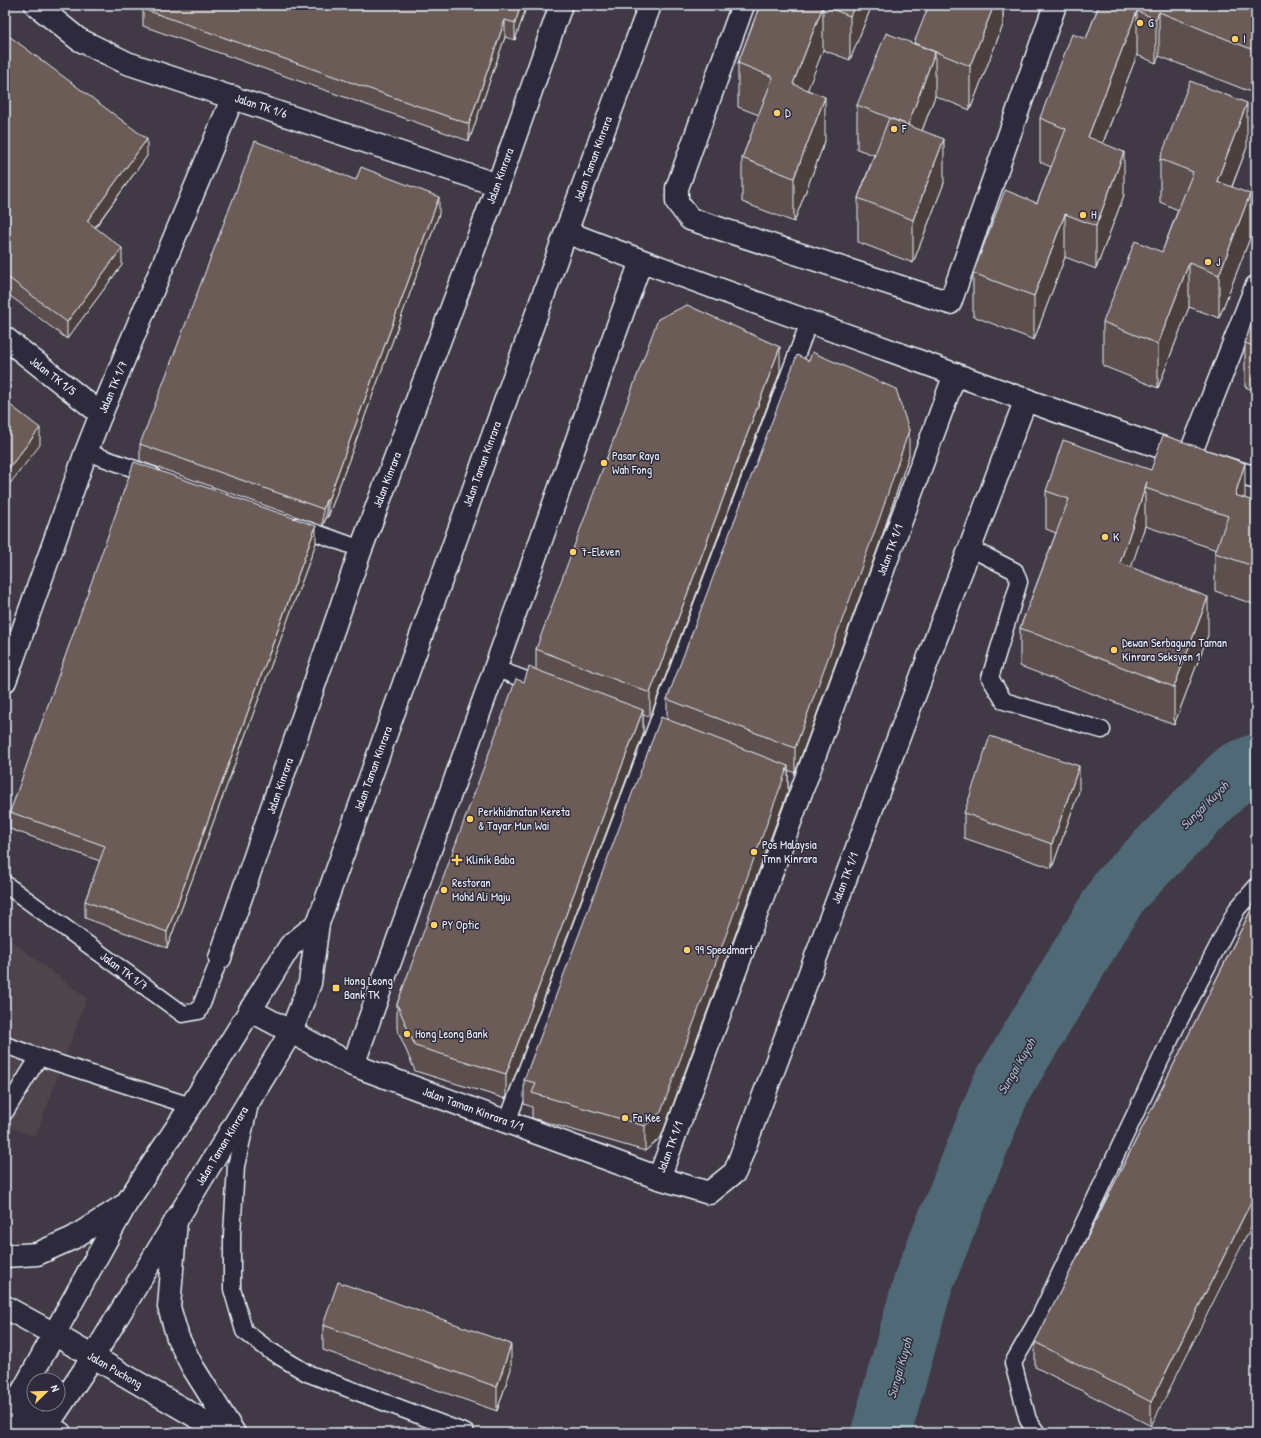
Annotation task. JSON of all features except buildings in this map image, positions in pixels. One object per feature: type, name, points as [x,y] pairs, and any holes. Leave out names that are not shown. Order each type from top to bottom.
[{"type":"street","name":"Jalan TK 1/6","points":[[36,5],[78,39],[127,63],[498,185]]},
{"type":"street","name":"Jalan Kinrara","points":[[220,958],[361,548],[498,185],[561,5]]},
{"type":"street","name":"Jalan Taman Kinrara","points":[[45,1431],[93,1357],[291,1032],[310,982],[318,923],[566,232],[650,5]]},
{"type":"street","points":[[743,5],[677,188],[677,202],[690,219],[950,304],[1055,5]]},
{"type":"street","name":"Jalan TK 1/7","points":[[5,682],[86,452],[233,97]]},
{"type":"street","points":[[566,232],[809,322],[1189,457],[1256,478]]},
{"type":"street","points":[[353,1065],[641,261]]},
{"type":"street","points":[[1189,457],[1256,288]]},
{"type":"street","name":"Jalan TK 1/5","points":[[5,338],[101,414]]},
{"type":"street","name":"Jalan TK 1/1","points":[[956,374],[795,783],[659,1178],[709,1192],[735,1172],[1026,399]]},
{"type":"street","points":[[11,1433],[9,1405],[54,1334],[126,1204],[191,1106],[290,946],[318,923]]},
{"type":"street","points":[[250,1010],[291,1032]]},
{"type":"street","name":"Jalan Taman Kinrara 1/1","points":[[291,1032],[353,1065],[659,1178]]},
{"type":"street","points":[[5,1256],[37,1254],[73,1238],[126,1204]]},
{"type":"street","points":[[176,1220],[169,1307],[178,1338],[192,1366],[234,1433]]},
{"type":"street","name":"Jalan Puchong","points":[[5,1307],[224,1433]]},
{"type":"street","points":[[9,1405],[45,1431]]},
{"type":"lane","points":[[507,1122],[809,322]]},
{"type":"lane","points":[[86,452],[168,480]]},
{"type":"lane","points":[[280,520],[361,548]]},
{"type":"lane","points":[[970,548],[1015,570],[1019,582],[990,678],[1004,701],[1102,730]]},
{"type":"lane","points":[[494,668],[560,693]]},
{"type":"lane","name":"Jalan TK 1/7","points":[[5,884],[183,1014],[199,1011],[220,958]]},
{"type":"lane","points":[[1037,1433],[1028,1420],[1013,1363],[1041,1314],[1176,1027],[1237,909],[1256,887]]},
{"type":"lane","points":[[5,1045],[191,1106]]},
{"type":"lane","points":[[5,1112],[39,1057]]},
{"type":"lane","points":[[251,1098],[236,1166],[232,1235],[232,1289],[244,1331],[269,1350],[308,1373],[466,1433]]},
{"type":"shaded area","points":[[5,936],[87,998],[36,1136],[5,1126]]},
{"type":"waterway","name":"Sungai Kuyoh","points":[[881,1433],[924,1280],[1001,1088],[1120,890],[1236,772],[1256,764]]},
{"type":"place","name":"G","points":[[1140,23]]},
{"type":"place","name":"I","points":[[1235,39]]},
{"type":"place","name":"D","points":[[777,113]]},
{"type":"place","name":"F","points":[[894,129]]},
{"type":"place","name":"H","points":[[1083,215]]},
{"type":"place","name":"J","points":[[1208,262]]},
{"type":"place","name":"Pasar Raya Wah Fong","points":[[604,463]]},
{"type":"place","name":"K","points":[[1105,537]]},
{"type":"place","name":"7-Eleven","points":[[573,552]]},
{"type":"place","name":"Dewan Serbaguna Taman Kinrara Seksyen 1","points":[[1114,650]]},
{"type":"place","name":"Perkhidmatan Kereta & Tayar Mun Wai","points":[[470,819]]},
{"type":"place","name":"Pos Malaysia Tmn Kinrara","points":[[754,852]]},
{"type":"place","name":"Klinik Baba","points":[[457,860]]},
{"type":"place","name":"Restoran Mohd Ali Maju","points":[[444,890]]},
{"type":"place","name":"PY Optic","points":[[434,925]]},
{"type":"place","name":"99 Speedmart","points":[[687,950]]},
{"type":"place","name":"Hong Leong Bank TK","points":[[336,988]]},
{"type":"place","name":"Hong Leong Bank","points":[[407,1034]]},
{"type":"place","name":"Fa Kee","points":[[625,1118]]}]
